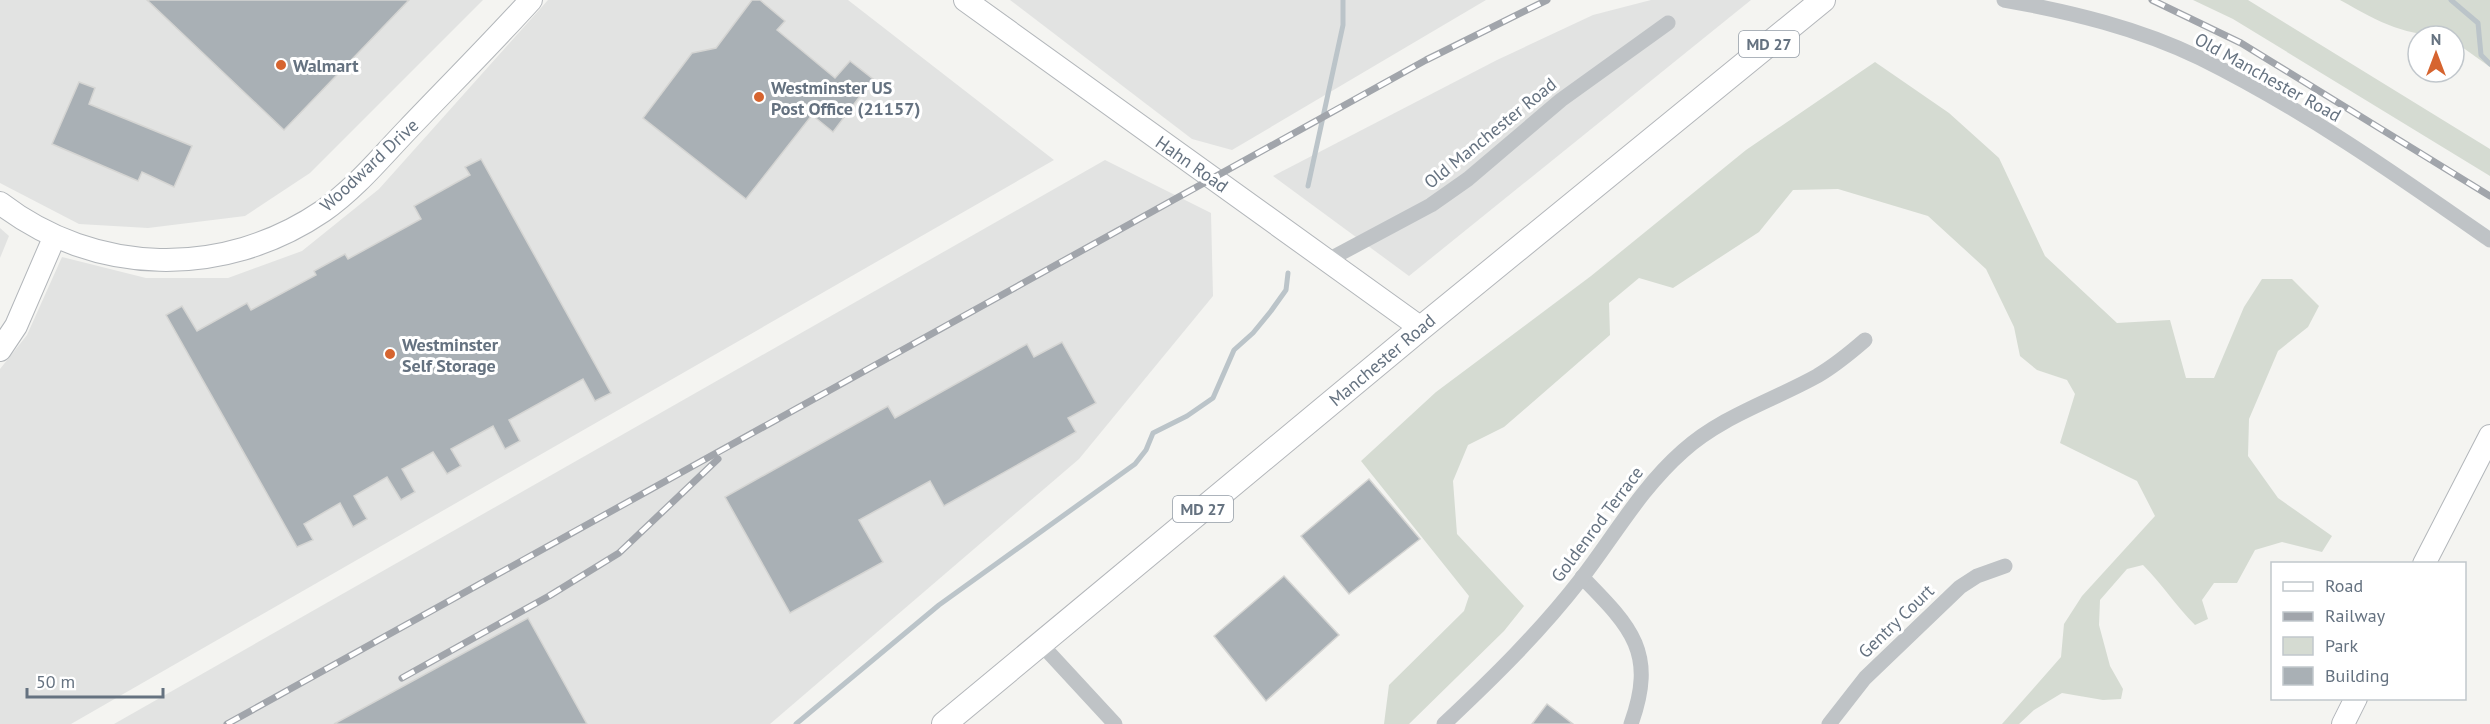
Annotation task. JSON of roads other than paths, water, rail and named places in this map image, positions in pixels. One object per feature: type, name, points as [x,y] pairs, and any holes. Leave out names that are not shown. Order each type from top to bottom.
[{"type":"main road","name":"Manchester Road","points":[[944,724],[1421,328],[1823,0]]},
{"type":"street","name":"Woodward Drive","points":[[0,203],[21,219],[54,238],[113,255],[174,260],[226,254],[274,238],[324,210],[367,171],[531,0]]},
{"type":"street","name":"Hahn Road","points":[[964,0],[1421,328]]},
{"type":"street","name":"Old Manchester Road","points":[[2004,0],[2090,18],[2199,58],[2290,107],[2353,146],[2490,240]]},
{"type":"street","name":"Old Manchester Road","points":[[1328,260],[1398,224],[1468,179],[1561,100],[1668,22]]},
{"type":"street","points":[[0,350],[16,326],[54,238]]},
{"type":"street","name":"Goldenrod Terrace","points":[[1444,724],[1540,629],[1582,577],[1640,496],[1683,450],[1711,429],[1745,410],[1819,375],[1864,340]]},
{"type":"street","points":[[2425,562],[2490,436]]},
{"type":"street","name":"Gentry Court","points":[[1829,724],[1865,678],[1960,587],[1977,576],[2005,566]]},
{"type":"street","points":[[1582,577],[1618,614],[1638,646],[1642,673],[1638,703],[1630,724]]},
{"type":"street","points":[[1041,644],[1115,724]]},
{"type":"street","points":[[2343,724],[2355,700]]},
{"type":"waterway","points":[[1308,186],[1343,25],[1343,0]]},
{"type":"waterway","points":[[2451,0],[2478,23],[2481,55],[2490,64]]},
{"type":"waterway","points":[[796,724],[939,605],[1135,464],[1146,450],[1153,433],[1187,416],[1213,398],[1234,350],[1253,333],[1286,290],[1288,273]]},
{"type":"railway","points":[[227,724],[1426,60],[1547,0]]},
{"type":"railway","points":[[2152,0],[2241,43],[2490,196]]},
{"type":"railway","points":[[402,678],[549,596],[619,553],[718,459]]},
{"type":"place","name":"Walmart","points":[[281,65]]},
{"type":"place","name":"Westminster US Post Office (21157)","points":[[759,97]]},
{"type":"place","name":"Westminster Self Storage","points":[[390,354]]}]
